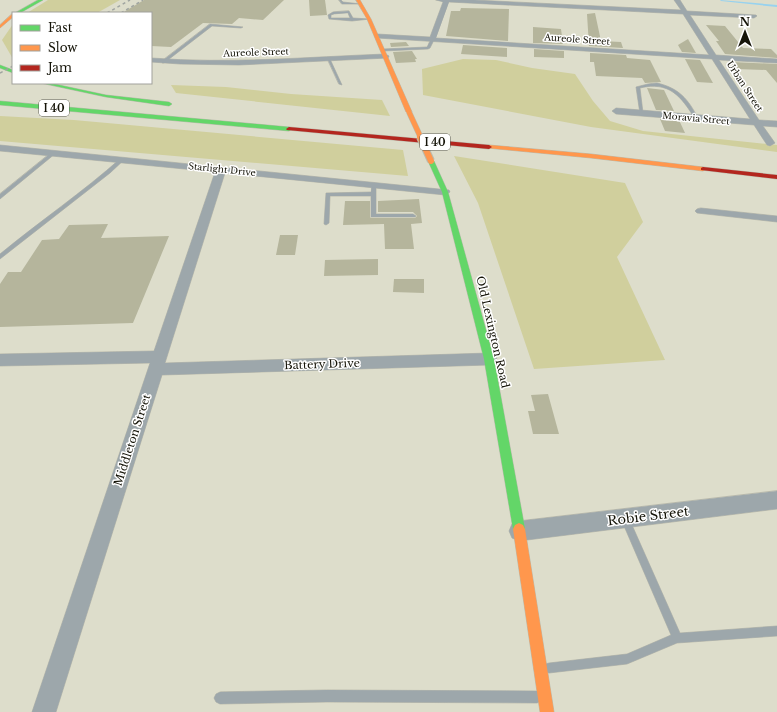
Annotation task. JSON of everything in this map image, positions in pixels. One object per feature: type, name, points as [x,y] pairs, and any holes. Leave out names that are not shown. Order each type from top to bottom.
[{"type":"main road","points":[[19,12],[41,0]]},
{"type":"main road","name":"Old Lexington Road","points":[[359,2],[369,19],[445,192],[489,359],[520,531],[547,712]]},
{"type":"main road","points":[[0,27],[12,16]]},
{"type":"main road","points":[[0,66],[12,72]]},
{"type":"main road","name":"I 40","points":[[48,84],[106,96],[178,106],[77,100]]},
{"type":"main road","name":"I 40","points":[[0,103],[591,156],[777,177]]},
{"type":"main road","points":[[0,111],[108,113]]},
{"type":"main road","name":"I 40","points":[[406,128],[430,130]]},
{"type":"street","points":[[439,0],[754,16]]},
{"type":"street","points":[[432,40],[447,0]]},
{"type":"street","name":"Urban Street","points":[[677,0],[770,143]]},
{"type":"street","name":"Aureole Street","points":[[376,36],[777,61]]},
{"type":"street","name":"Aureole Street","points":[[152,60],[163,62],[225,63],[328,59],[384,53]]},
{"type":"street","name":"Moravia Street","points":[[616,111],[777,124]]},
{"type":"street","name":"Starlight Drive","points":[[0,148],[221,169],[374,189],[445,192]]},
{"type":"street","name":"Middleton Street","points":[[44,712],[221,169]]},
{"type":"street","points":[[701,211],[777,219]]},
{"type":"street","name":"Battery Drive","points":[[0,360],[158,363],[489,359]]},
{"type":"street","name":"Robie Street","points":[[520,531],[777,500]]},
{"type":"lane","points":[[340,0],[342,3],[359,2]]},
{"type":"lane","points":[[352,20],[349,12],[333,12],[329,15],[330,19],[352,20],[369,19]]},
{"type":"lane","points":[[163,62],[211,25],[241,27]]},
{"type":"lane","points":[[384,53],[428,48],[432,40]]},
{"type":"lane","points":[[328,59],[341,84]]},
{"type":"lane","points":[[641,113],[638,88],[654,84],[670,88],[678,92],[694,112],[696,118]]},
{"type":"lane","points":[[0,197],[54,153]]},
{"type":"lane","points":[[0,257],[26,234],[72,199],[97,184],[123,160]]},
{"type":"lane","points":[[326,223],[328,194],[374,189],[373,216],[413,216]]},
{"type":"lane","points":[[625,519],[677,638]]},
{"type":"lane","points":[[540,669],[627,659],[677,638],[777,631]]},
{"type":"lane","points":[[220,698],[327,696],[544,697]]},
{"type":"shaded area","points":[[48,0],[120,0],[99,12],[29,12]]},
{"type":"shaded area","points":[[12,25],[12,57],[2,40]]},
{"type":"shaded area","points":[[463,59],[496,60],[532,68],[575,74],[593,101],[610,121],[643,131],[777,145],[777,152],[591,127],[423,95],[422,69]]},
{"type":"shaded area","points":[[171,85],[226,87],[291,94],[382,100],[390,116],[176,93]]},
{"type":"shaded area","points":[[0,116],[74,120],[403,150],[408,176],[0,141]]},
{"type":"shaded area","points":[[454,156],[625,183],[643,222],[617,257],[665,360],[534,369],[478,203]]},
{"type":"building","points":[[144,0],[284,0],[263,20],[239,18],[232,24],[203,23],[171,47],[152,46],[152,12],[124,12]]},
{"type":"building","points":[[309,0],[325,0],[327,15],[310,16]]},
{"type":"building","points":[[461,8],[509,9],[508,41],[446,36],[451,11],[460,11]]},
{"type":"building","points":[[595,13],[601,41],[621,42],[623,48],[589,46],[587,14]]},
{"type":"building","points":[[706,25],[725,26],[743,48],[771,49],[777,55],[777,58],[725,54],[716,41],[719,41]]},
{"type":"building","points":[[533,27],[561,29],[563,44],[533,43]]},
{"type":"building","points":[[688,39],[696,53],[682,52],[678,45]]},
{"type":"building","points":[[406,42],[409,46],[391,47],[390,43]]},
{"type":"building","points":[[463,45],[507,48],[507,57],[461,54]]},
{"type":"building","points":[[534,49],[564,51],[564,58],[534,57]]},
{"type":"building","points":[[412,51],[417,59],[415,59],[416,62],[396,63],[393,52]]},
{"type":"building","points":[[590,53],[626,55],[627,58],[650,60],[661,82],[645,83],[642,78],[596,76],[594,62],[590,62]]},
{"type":"building","points":[[685,59],[700,60],[713,83],[697,82]]},
{"type":"building","points":[[731,62],[777,64],[777,83],[766,70],[736,69]]},
{"type":"building","points":[[647,88],[664,90],[674,111],[656,110]]},
{"type":"building","points":[[660,119],[679,120],[685,133],[665,131]]},
{"type":"building","points":[[419,199],[422,223],[411,224],[414,249],[385,249],[384,224],[343,225],[345,201],[370,201],[371,218],[415,218],[417,216],[413,212],[378,212],[378,201]]},
{"type":"building","points":[[108,224],[101,238],[169,236],[133,323],[0,327],[0,284],[8,272],[21,272],[42,240],[59,239],[69,225]]},
{"type":"building","points":[[280,235],[298,235],[295,255],[276,255]]},
{"type":"building","points":[[378,259],[378,275],[324,276],[325,260]]},
{"type":"building","points":[[394,279],[424,279],[424,293],[393,292]]},
{"type":"building","points":[[548,394],[559,434],[533,434],[528,411],[535,411],[531,395]]},
{"type":"waterway","points":[[721,0],[777,6]]},
{"type":"railway","points":[[109,12],[130,0]]},
{"type":"railway","points":[[123,12],[143,0]]},
{"type":"railway","points":[[0,73],[12,67]]},
{"type":"traffic: fast","points":[[19,12],[41,0]]},
{"type":"traffic: fast","points":[[0,66],[12,72]]},
{"type":"traffic: fast","points":[[48,84],[106,96],[169,104]]},
{"type":"traffic: fast","points":[[0,103],[289,129]]},
{"type":"traffic: fast","points":[[431,161],[445,192],[489,359],[519,529]]},
{"type":"traffic: slow","points":[[358,0],[369,19],[409,112]]},
{"type":"traffic: slow","points":[[0,27],[12,16]]},
{"type":"traffic: slow","points":[[409,112],[431,161]]},
{"type":"traffic: slow","points":[[489,147],[591,156],[703,169]]},
{"type":"traffic: slow","points":[[519,529],[547,712]]},
{"type":"traffic: jam","points":[[289,129],[489,147]]},
{"type":"traffic: jam","points":[[703,169],[777,177]]}]
